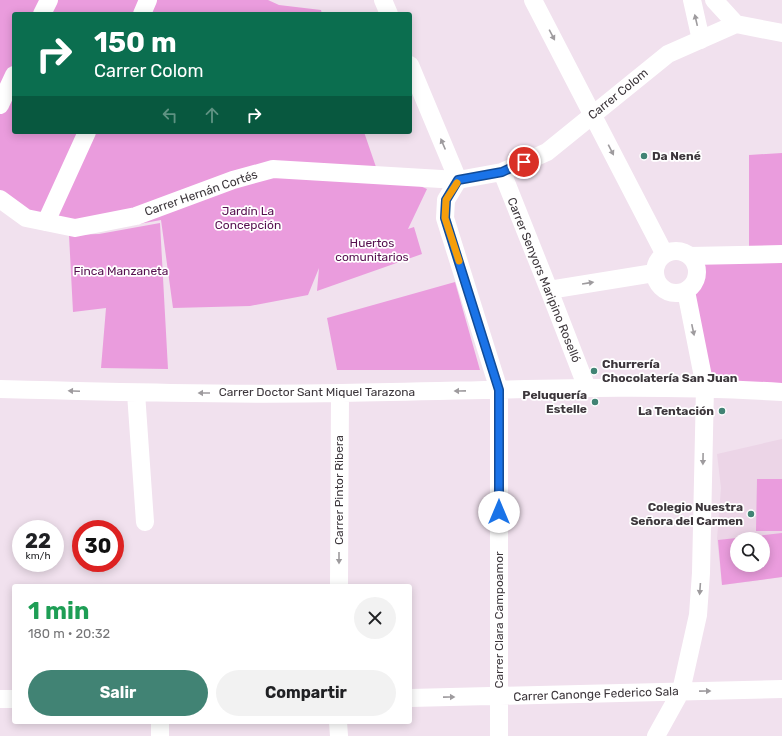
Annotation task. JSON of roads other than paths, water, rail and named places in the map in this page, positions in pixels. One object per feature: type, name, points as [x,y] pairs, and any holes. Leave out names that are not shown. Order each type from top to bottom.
[{"type":"street","points":[[43,12],[49,0]]},
{"type":"street","points":[[143,12],[148,0]]},
{"type":"street","points":[[383,0],[388,12]]},
{"type":"street","points":[[534,0],[664,254]]},
{"type":"street","points":[[692,0],[701,40]]},
{"type":"street","points":[[714,0],[736,24],[782,33]]},
{"type":"street","name":"Carrer Colom","points":[[458,180],[502,172],[547,152],[668,54],[736,24]]},
{"type":"street","points":[[412,70],[458,180]]},
{"type":"street","points":[[0,105],[12,79]]},
{"type":"street","points":[[46,222],[86,134]]},
{"type":"street","name":"Carrer Hernán Cortés","points":[[0,198],[26,218],[75,228],[136,216],[233,180],[273,169],[458,180]]},
{"type":"street","name":"Carrer Senyors Maripino Roselló","points":[[502,172],[550,290],[587,388]]},
{"type":"street","name":"Carrer Clara Campoamor","points":[[458,180],[446,200],[445,218],[499,390],[499,736]]},
{"type":"street","points":[[690,256],[697,268],[697,278],[693,286],[686,292],[676,294],[663,290],[657,283],[654,273],[657,261],[664,254],[680,251],[690,256],[782,254]]},
{"type":"street","points":[[550,290],[654,273]]},
{"type":"street","points":[[656,736],[681,691],[698,615],[701,573],[705,387],[686,292]]},
{"type":"street","name":"Carrer Doctor Sant Miquel Tarazona","points":[[0,389],[136,393],[340,394],[587,388],[705,387],[782,392]]},
{"type":"street","points":[[136,393],[145,522]]},
{"type":"street","name":"Carrer Pintor Ribera","points":[[339,584],[340,394]]},
{"type":"street","name":"Carrer Canonge Federico Sala","points":[[412,698],[782,689]]},
{"type":"street","points":[[0,699],[12,699]]},
{"type":"street","points":[[160,724],[160,736]]},
{"type":"street","points":[[338,724],[339,736]]},
{"type":"place","name":"Da Nené","points":[[644,156]]},
{"type":"place","name":"Churrería Chocolatería San Juan","points":[[594,371]]},
{"type":"place","name":"Peluquería Estelle","points":[[595,402]]},
{"type":"place","name":"La Tentación","points":[[722,411]]},
{"type":"place","name":"Colegio Nuestra Señora del Carmen","points":[[751,514]]},
{"type":"park label","name":"Jardín La Concepción","points":[[248,218]]},
{"type":"park label","name":"Huertos comunitarios","points":[[372,250]]},
{"type":"park label","name":"Finca Manzaneta","points":[[121,271]]}]
